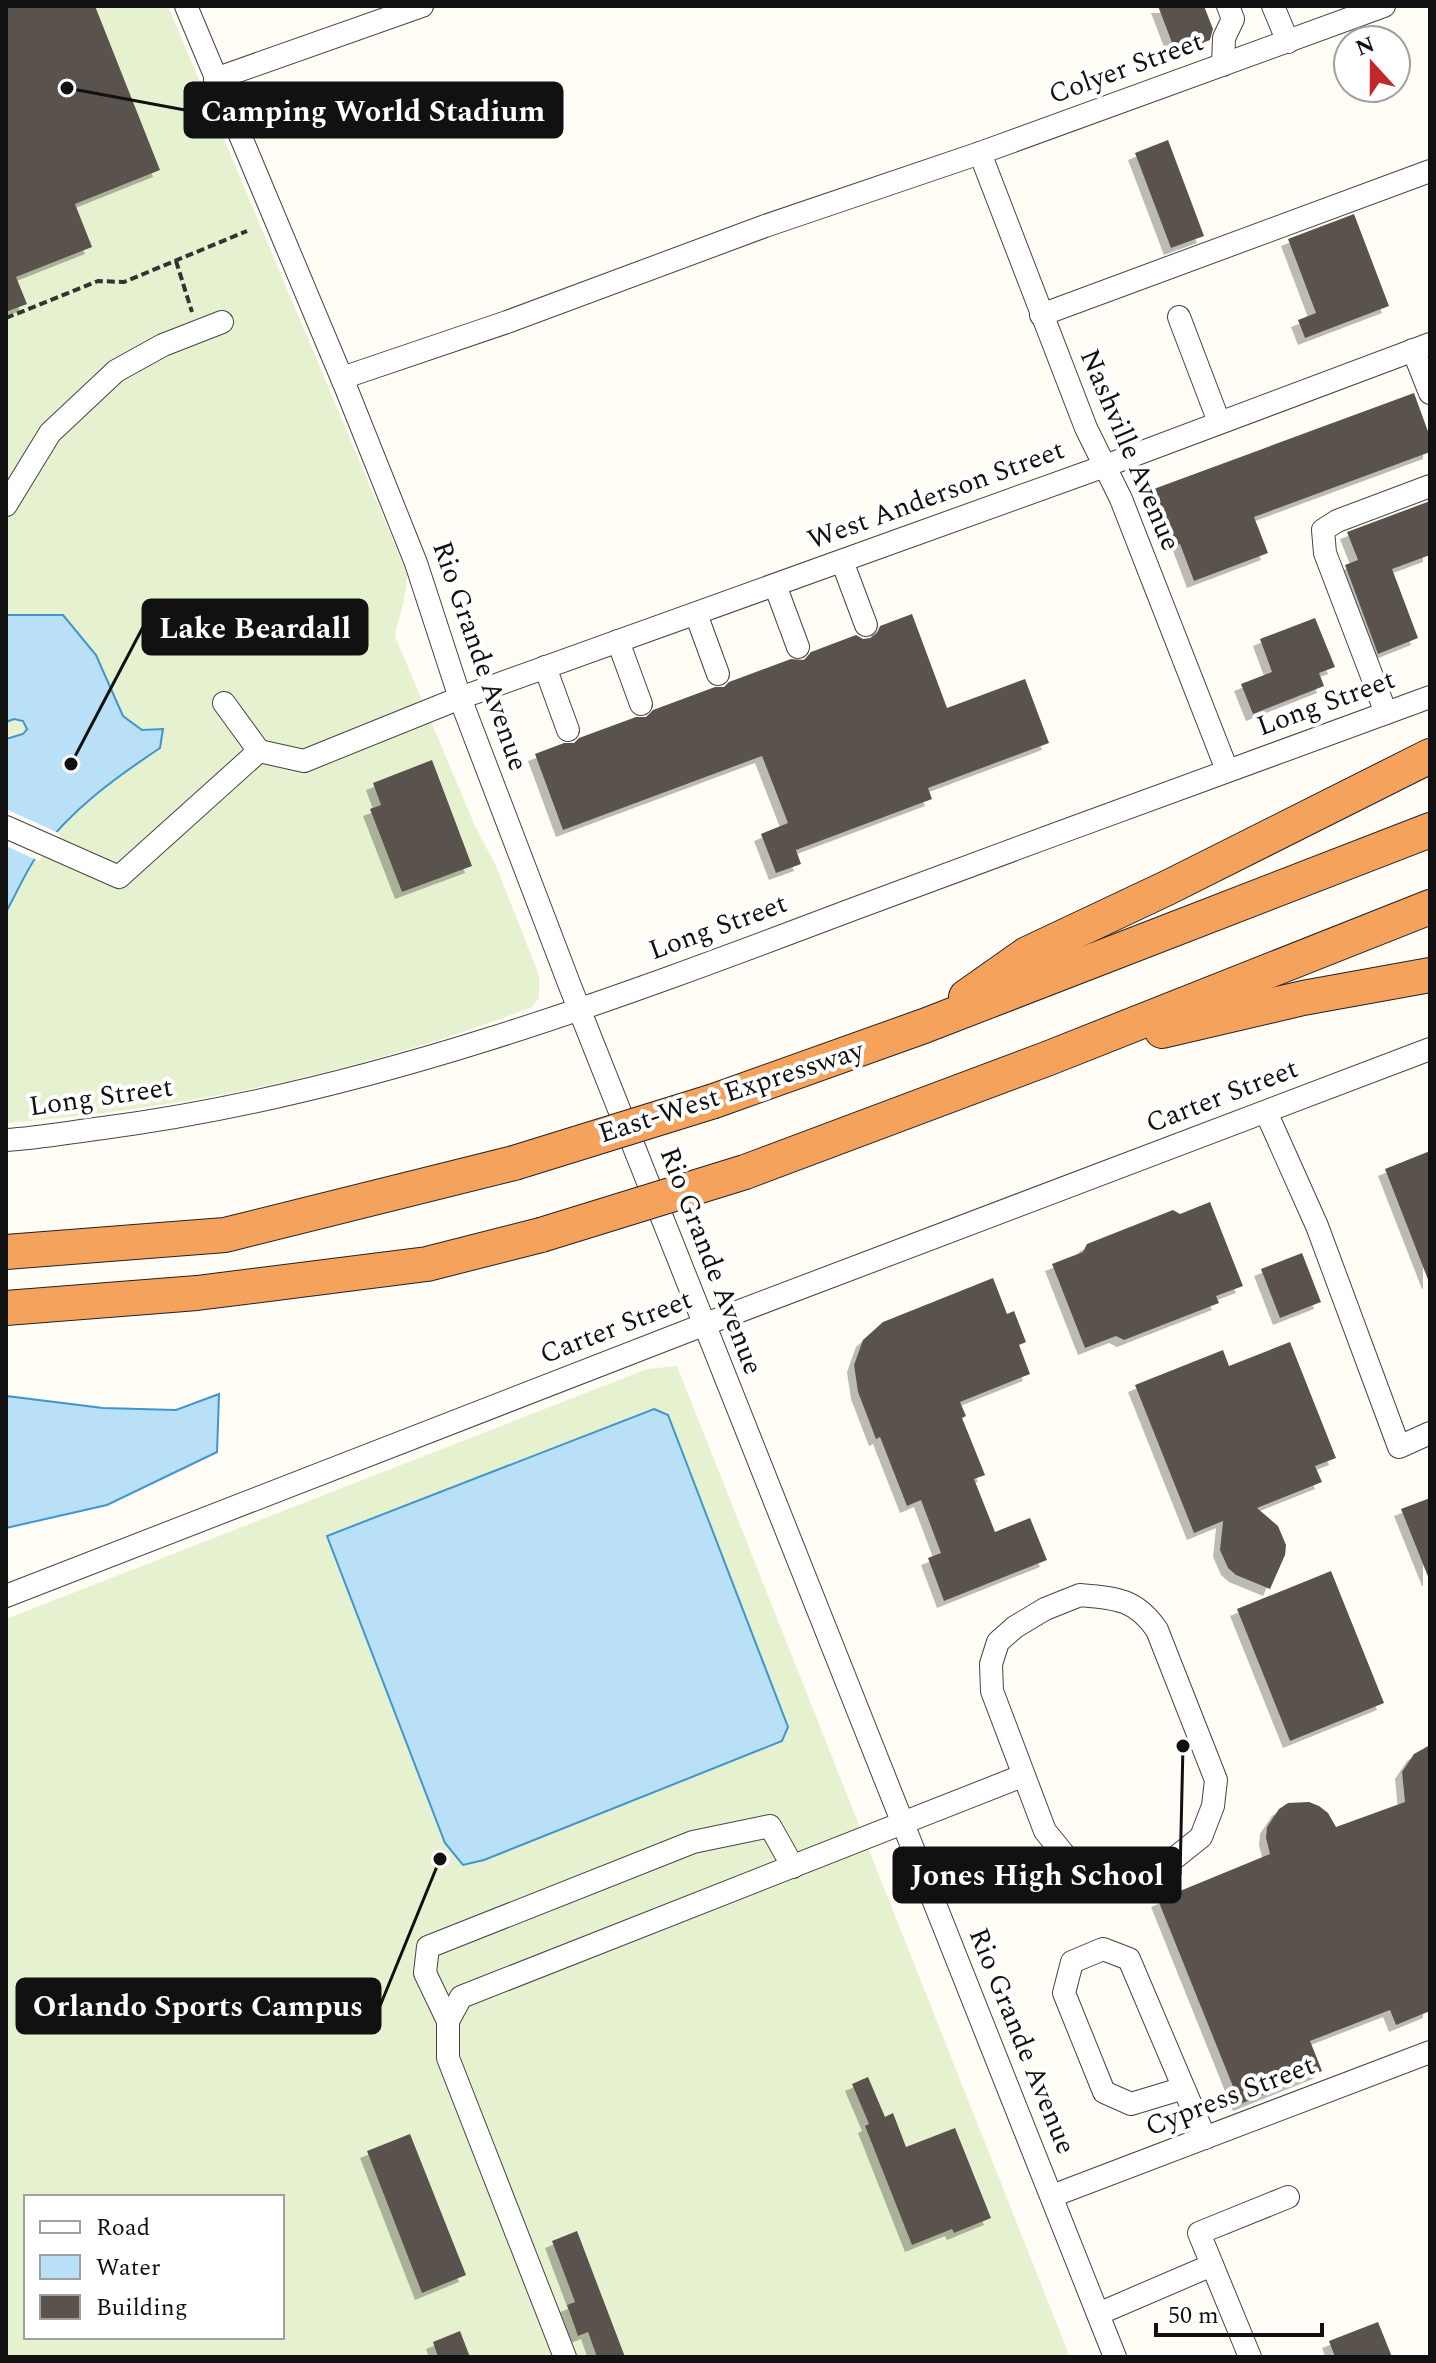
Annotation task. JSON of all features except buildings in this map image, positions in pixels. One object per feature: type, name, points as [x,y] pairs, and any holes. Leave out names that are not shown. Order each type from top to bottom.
[{"type":"highway","points":[[924,1026],[1027,954],[1192,876],[1430,756]]},
{"type":"highway","name":"East-West Expressway","points":[[6,1252],[225,1235],[514,1163],[714,1101],[924,1026],[1430,830]]},
{"type":"highway","points":[[6,1308],[197,1293],[427,1264],[541,1235],[745,1172],[1049,1058],[1430,907]]},
{"type":"highway","points":[[1049,1058],[1303,998],[1430,975]]},
{"type":"street","name":"Rio Grande Avenue","points":[[186,6],[416,563],[460,698],[579,1008],[1115,2357]]},
{"type":"street","points":[[215,79],[422,6]]},
{"type":"street","points":[[1223,65],[1224,38],[1233,19],[1228,6]]},
{"type":"street","points":[[1273,6],[1288,42]]},
{"type":"street","name":"Colyer Street","points":[[342,378],[507,322],[765,226],[980,153],[1384,6]]},
{"type":"street","name":"Nashville Avenue","points":[[980,153],[1086,428],[1121,499],[1227,770]]},
{"type":"street","points":[[1041,315],[1430,171]]},
{"type":"street","points":[[1179,317],[1219,422]]},
{"type":"street","points":[[6,505],[50,433],[116,371],[163,345],[222,322]]},
{"type":"street","points":[[1422,347],[1430,393]]},
{"type":"street","name":"West Anderson Street","points":[[259,751],[304,761],[460,698],[1105,466],[1422,347]]},
{"type":"street","points":[[1386,713],[1325,553],[1323,530],[1337,521],[1430,486]]},
{"type":"street","points":[[842,561],[866,625]]},
{"type":"street","points":[[775,585],[798,647]]},
{"type":"street","points":[[696,614],[718,674]]},
{"type":"street","points":[[618,641],[641,704]]},
{"type":"street","points":[[545,667],[568,730]]},
{"type":"street","name":"Long Street","points":[[6,1140],[166,1120],[287,1096],[465,1048],[733,955],[1430,697]]},
{"type":"street","points":[[6,827],[119,877],[259,751],[224,703]]},
{"type":"street","name":"Carter Street","points":[[6,1596],[703,1325],[1430,1049]]},
{"type":"street","points":[[1266,1112],[1317,1226],[1399,1447],[1430,1433]]},
{"type":"street","points":[[1080,1595],[1128,1602],[1146,1614],[1157,1630],[1216,1780],[1213,1806],[1201,1837],[1176,1857],[1139,1875],[1103,1875],[1071,1863],[1053,1842],[1045,1831],[1022,1776],[992,1691],[991,1664],[998,1642],[1015,1627],[1045,1609],[1080,1595]]},
{"type":"street","points":[[448,2021],[461,1997],[1022,1776]]},
{"type":"street","points":[[565,2357],[448,2058],[448,2021],[425,1973],[428,1947],[693,1842],[770,1826],[793,1867]]},
{"type":"street","points":[[1184,2088],[1131,2104],[1104,2092],[1064,1993],[1072,1962],[1103,1949],[1129,1959],[1184,2088],[1205,2138]]},
{"type":"street","name":"Cypress Street","points":[[1052,2196],[1430,2052]]},
{"type":"street","points":[[1250,2357],[1199,2233],[1288,2197]]},
{"type":"street","points":[[1098,2314],[1212,2265]]},
{"type":"path","points":[[6,318],[98,281],[124,282],[247,231]]},
{"type":"path","points":[[176,261],[192,312]]},
{"type":"green space","points":[[6,6],[168,6],[407,574],[405,597],[395,636],[475,826],[496,866],[539,975],[539,998],[532,1007],[404,1051],[273,1084],[140,1108],[6,1123]]},
{"type":"green space","points":[[677,1366],[1070,2357],[6,2357],[6,1619],[647,1369]]},
{"type":"water","points":[[6,615],[63,615],[96,655],[123,716],[142,730],[163,729],[160,748],[95,795],[52,837],[30,867],[6,912],[6,739],[23,734],[27,729],[23,721],[14,719],[6,722]]},
{"type":"water","points":[[219,1394],[217,1452],[107,1505],[6,1528],[6,1396],[103,1408],[176,1410]]},
{"type":"water","points":[[654,1409],[668,1415],[788,1727],[782,1741],[484,1860],[463,1865],[445,1843],[327,1536]]},
{"type":"pier","points":[[6,809],[61,834],[39,861],[6,846]]},
{"type":"place","name":"Camping World Stadium","points":[[67,88]]},
{"type":"place","name":"Lake Beardall","points":[[71,764]]},
{"type":"place","name":"Jones High School","points":[[1183,1746]]},
{"type":"place","name":"Orlando Sports Campus","points":[[440,1859]]}]
